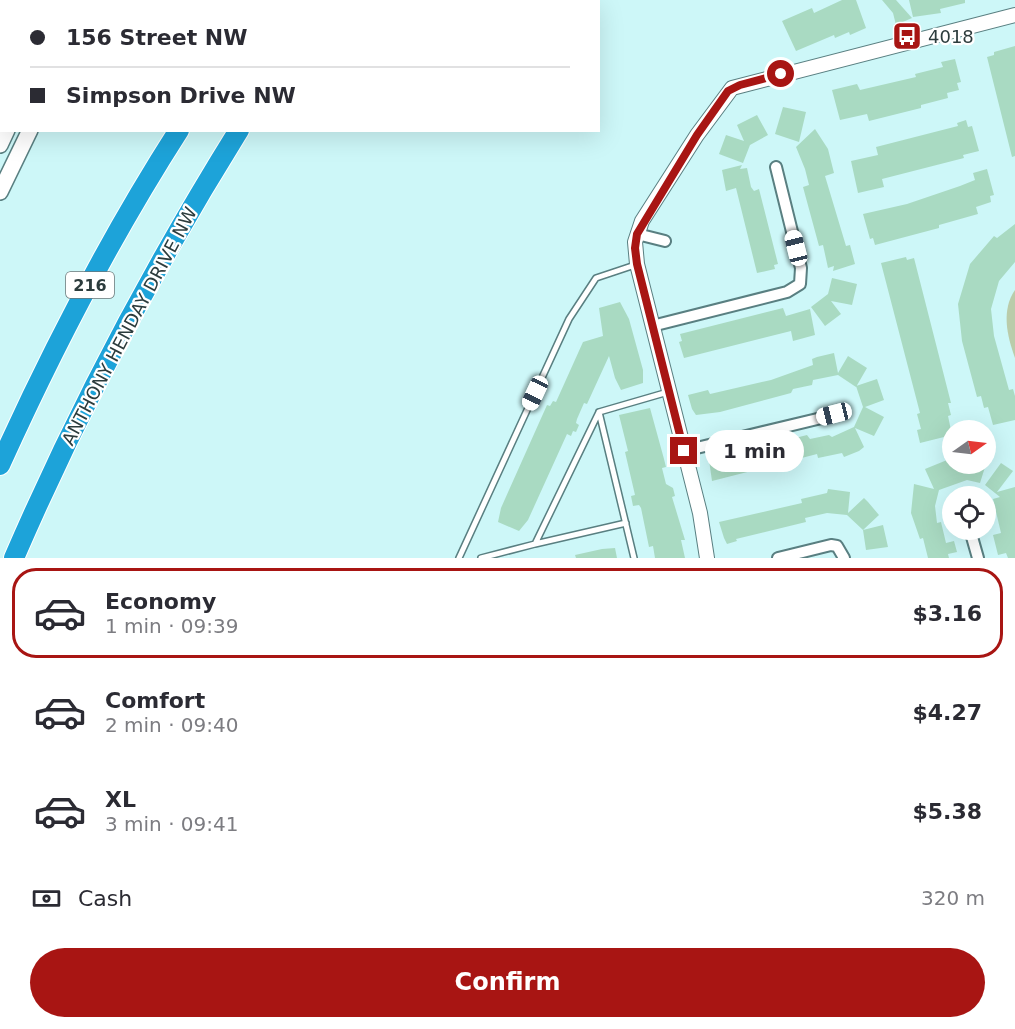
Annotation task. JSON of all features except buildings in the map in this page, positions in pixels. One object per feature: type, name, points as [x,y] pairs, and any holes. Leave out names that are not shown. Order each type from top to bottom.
[{"type":"highway","name":"216","points":[[0,465],[5,451],[117,235],[178,132]]},
{"type":"highway","name":"ANTHONY HENDAY DRIVE NW","points":[[14,558],[108,357],[162,257],[238,132]]},
{"type":"main road","points":[[0,192],[29,132]]},
{"type":"street","points":[[707,558],[700,513],[637,264],[635,248],[637,234],[697,135],[732,88],[1015,15]]},
{"type":"street","points":[[652,326],[787,292],[800,285],[801,268],[776,167]]},
{"type":"street","points":[[637,234],[665,241]]},
{"type":"street","points":[[684,451],[834,414]]},
{"type":"street","points":[[973,540],[978,558]]},
{"type":"street","points":[[778,558],[831,545],[837,546],[844,558]]},
{"type":"lane","points":[[459,558],[569,319],[596,278],[637,264]]},
{"type":"lane","points":[[535,544],[599,412],[669,392]]},
{"type":"lane","points":[[599,412],[634,558]]},
{"type":"lane","points":[[481,558],[626,523]]},
{"type":"green space","points":[[1015,290],[1015,358],[1008,332],[1007,315]]},
{"type":"place","name":"4018","points":[[907,36]]},
{"type":"route","points":[[684,451],[637,264],[635,242],[637,234],[642,221],[728,91],[740,85],[781,74]]}]
